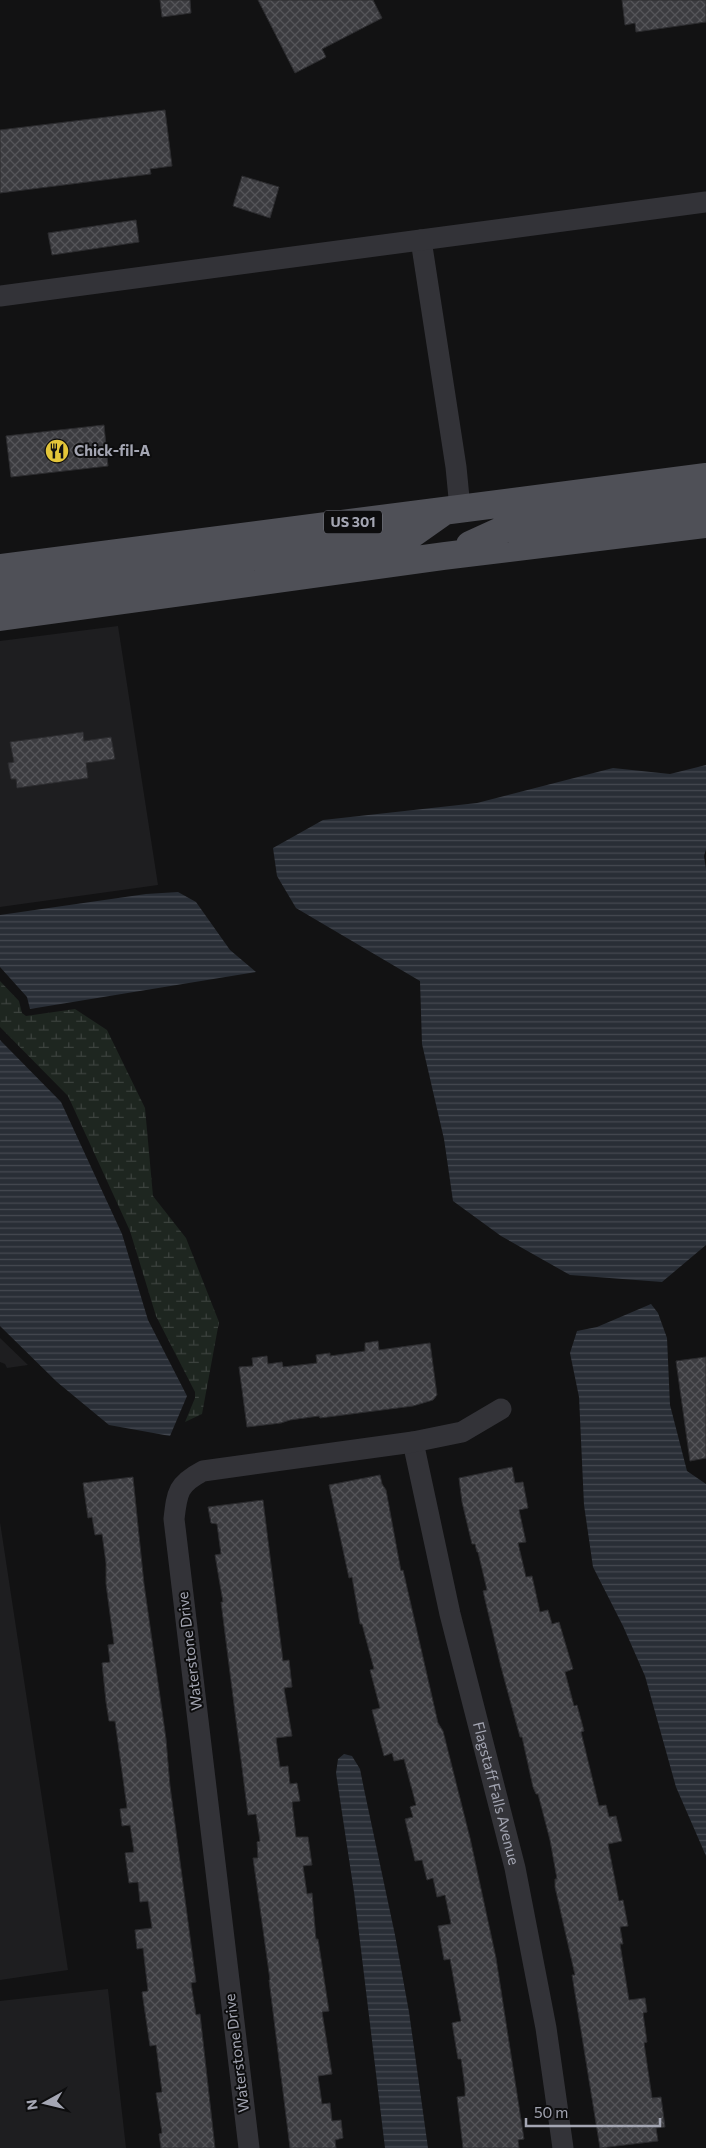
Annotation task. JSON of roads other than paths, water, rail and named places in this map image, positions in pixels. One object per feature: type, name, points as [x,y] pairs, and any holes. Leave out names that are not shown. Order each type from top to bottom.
[{"type":"main road","name":"US 301","points":[[0,568],[706,476]]},
{"type":"main road","points":[[444,556],[505,529],[706,501]]},
{"type":"main road","points":[[0,591],[409,536],[453,509]]},
{"type":"main road","points":[[0,617],[444,556],[706,524]]},
{"type":"street","points":[[0,296],[706,202]]},
{"type":"street","points":[[421,240],[456,467],[453,509]]},
{"type":"street","name":"Waterstone Drive","points":[[249,2148],[174,1519],[177,1496],[186,1480],[203,1471],[413,1442],[462,1432],[501,1409]]},
{"type":"street","name":"Flagstaff Falls Avenue","points":[[413,1442],[450,1614],[515,1868],[546,2028],[563,2148]]},
{"type":"place","name":"Chick-fil-A","points":[[57,451]]}]
